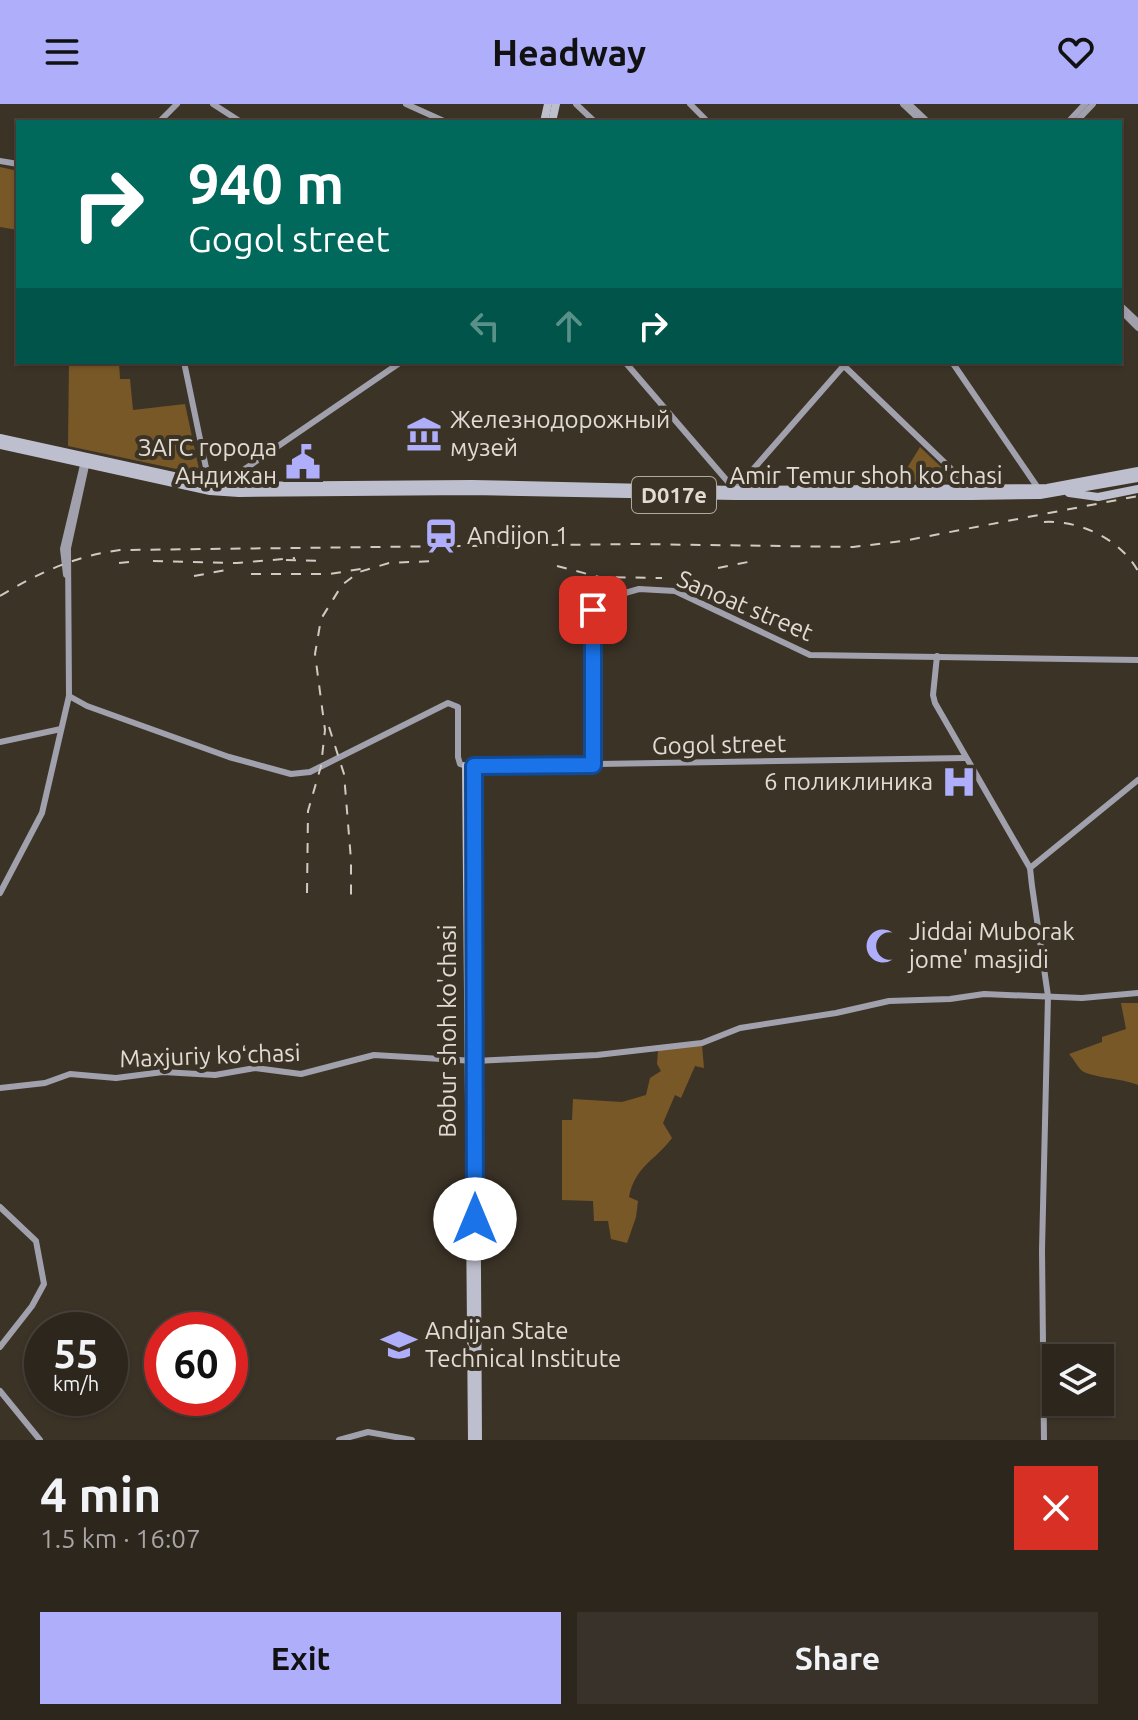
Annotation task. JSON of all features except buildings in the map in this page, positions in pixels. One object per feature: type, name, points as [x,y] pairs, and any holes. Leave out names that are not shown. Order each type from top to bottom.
[{"type":"main road","name":"D017e","points":[[0,438],[85,462]]},
{"type":"main road","name":"D017e","points":[[0,445],[210,487]]},
{"type":"main road","name":"Amir Temur shoh ko'chasi","points":[[210,487],[472,487],[977,496],[1061,492],[1138,471]]},
{"type":"main road","name":"Amir Temur shoh ko'chasi","points":[[735,493],[1038,488],[1138,478]]},
{"type":"main road","points":[[1107,481],[1119,490],[1138,488]]},
{"type":"main road","points":[[1061,492],[1098,497],[1138,488]]},
{"type":"main road","name":"Bobur shoh ko'chasi","points":[[470,766],[475,1440]]},
{"type":"street","points":[[161,120],[177,104]]},
{"type":"street","points":[[213,104],[238,120]]},
{"type":"street","points":[[406,104],[442,120]]},
{"type":"street","points":[[576,104],[593,120]]},
{"type":"street","points":[[690,104],[706,120]]},
{"type":"street","points":[[906,104],[923,120]]},
{"type":"street","points":[[1070,120],[1085,104]]},
{"type":"street","points":[[1078,120],[1093,104]]},
{"type":"street","points":[[1122,310],[1138,322]]},
{"type":"street","points":[[1122,310],[1138,328]]},
{"type":"street","points":[[184,364],[210,487]]},
{"type":"street","points":[[224,489],[239,473],[398,364]]},
{"type":"street","points":[[627,364],[735,493],[843,364]]},
{"type":"street","points":[[845,364],[972,489]]},
{"type":"street","points":[[953,364],[1038,488]]},
{"type":"street","points":[[0,893],[42,813],[69,696],[63,549],[85,462]]},
{"type":"street","name":"Sanoat street","points":[[593,765],[593,610],[631,591],[675,591],[810,655],[1138,660]]},
{"type":"street","points":[[937,656],[935,703],[1030,868],[1048,996],[1042,1250],[1044,1440]]},
{"type":"street","points":[[69,696],[87,706],[229,757],[291,774],[310,772],[456,698]]},
{"type":"street","points":[[448,703],[458,707],[460,764],[470,766]]},
{"type":"street","points":[[0,742],[61,729]]},
{"type":"street","name":"Gogol street","points":[[470,766],[965,758]]},
{"type":"street","points":[[1030,868],[1138,780]]},
{"type":"street","name":"Maxjuriy koʻchasi","points":[[0,1088],[45,1083],[70,1074],[116,1078],[163,1072],[215,1075],[255,1068],[301,1074],[374,1055],[471,1060],[597,1055],[693,1045],[740,1028],[889,1001],[984,994],[1082,998],[1138,993]]},
{"type":"street","points":[[0,1207],[36,1241],[44,1284],[32,1306],[0,1347]]},
{"type":"street","points":[[0,1391],[40,1440]]},
{"type":"street","points":[[339,1440],[368,1432],[412,1440]]},
{"type":"shaded area","points":[[0,167],[16,171],[16,230],[0,227]]},
{"type":"shaded area","points":[[69,364],[119,364],[120,379],[130,379],[133,410],[185,404],[200,474],[68,446]]},
{"type":"shaded area","points":[[920,447],[956,481],[903,482],[901,478]]},
{"type":"shaded area","points":[[1121,1003],[1138,1003],[1138,1085],[1086,1073],[1069,1054],[1126,1029]]},
{"type":"shaded area","points":[[702,1045],[704,1068],[695,1066],[681,1098],[675,1095],[663,1123],[672,1138],[641,1171],[632,1187],[629,1197],[638,1201],[627,1243],[611,1239],[608,1221],[594,1221],[593,1201],[562,1200],[562,1120],[572,1120],[573,1099],[622,1102],[646,1095],[650,1078],[661,1071],[657,1064],[658,1050]]},
{"type":"railway","points":[[0,596],[57,567],[88,556],[120,550],[635,544],[853,547],[903,541],[1138,496]]},
{"type":"railway","points":[[1044,522],[1071,524],[1098,534],[1121,550],[1138,571]]},
{"type":"railway","points":[[153,561],[237,563],[295,558]]},
{"type":"railway","points":[[286,560],[322,561]]},
{"type":"railway","points":[[307,893],[308,811],[321,766],[325,730],[315,654],[321,619],[342,585],[359,572],[389,563],[433,561]]},
{"type":"railway","points":[[718,568],[753,561]]},
{"type":"railway","points":[[119,563],[130,562]]},
{"type":"railway","points":[[557,566],[599,577],[662,578]]},
{"type":"railway","points":[[251,574],[329,574],[361,569]]},
{"type":"railway","points":[[194,576],[226,570]]},
{"type":"railway","points":[[329,727],[344,774],[351,897]]},
{"type":"place","name":"Железнодорожный музей","points":[[424,434]]},
{"type":"place","name":"ЗАГС города Андижан","points":[[303,462]]},
{"type":"place","name":"Andijon 1","points":[[441,536]]},
{"type":"place","name":"6 поликлиника","points":[[959,782]]},
{"type":"place","name":"Jiddai Muborak jome' masjidi","points":[[883,946]]},
{"type":"place","name":"Andijan State Technical Institute","points":[[399,1345]]},
{"type":"route","points":[[475,1219],[474,766],[593,765],[593,610]]}]
